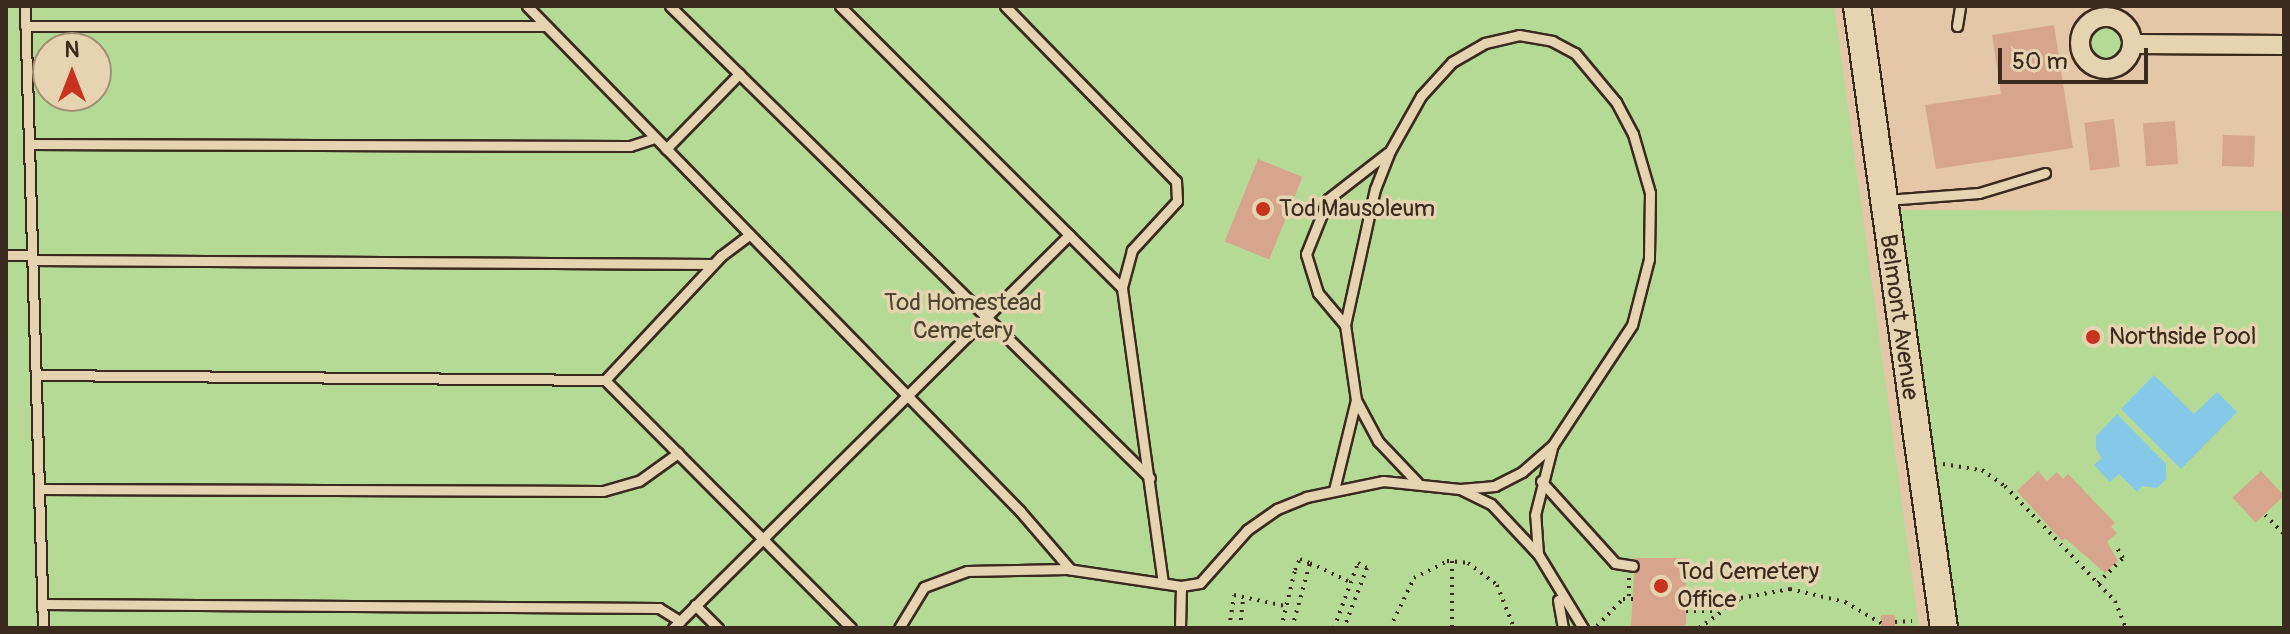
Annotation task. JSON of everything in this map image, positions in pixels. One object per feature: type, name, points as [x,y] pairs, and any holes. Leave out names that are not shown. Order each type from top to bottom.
[{"type":"main road","name":"Belmont Avenue","points":[[1857,6],[1944,628]]},
{"type":"street","points":[[2136,44],[2284,45]]},
{"type":"lane","points":[[25,6],[43,628]]},
{"type":"lane","points":[[527,6],[907,396],[1070,569]]},
{"type":"lane","points":[[670,6],[1150,478]]},
{"type":"lane","points":[[840,6],[1122,288]]},
{"type":"lane","points":[[1005,6],[1176,181],[1177,201],[1132,250],[1122,288],[1163,583]]},
{"type":"lane","points":[[1957,26],[1960,6]]},
{"type":"lane","points":[[25,26],[546,26]]},
{"type":"lane","points":[[1417,482],[1378,441],[1356,400],[1345,325],[1375,189],[1390,151],[1421,96],[1452,62],[1485,43],[1519,35],[1552,41],[1575,53],[1616,102],[1633,134],[1650,193],[1652,226],[1643,294],[1632,325],[1553,445],[1541,481],[1535,515],[1538,554]]},
{"type":"lane","points":[[666,149],[739,74]]},
{"type":"lane","points":[[29,144],[630,146],[655,138]]},
{"type":"lane","points":[[1345,325],[1318,293],[1306,254],[1328,199],[1390,151]]},
{"type":"lane","points":[[1883,200],[1979,193],[2045,173]]},
{"type":"lane","points":[[605,380],[713,264],[750,234]]},
{"type":"lane","points":[[42,604],[659,608],[676,624],[1069,235]]},
{"type":"lane","points":[[6,255],[713,264]]},
{"type":"lane","points":[[36,375],[605,380],[851,628]]},
{"type":"lane","points":[[1334,490],[1356,400]]},
{"type":"lane","points":[[899,628],[924,587],[949,575],[1070,569],[1181,586],[1200,583],[1247,530],[1277,509],[1334,490],[1383,481],[1417,482],[1460,489],[1495,486],[1522,472],[1553,445]]},
{"type":"lane","points":[[39,489],[603,491],[639,481],[678,453]]},
{"type":"lane","points":[[1541,481],[1615,563],[1634,570]]},
{"type":"lane","points":[[1460,489],[1491,504],[1538,554],[1556,590],[1583,628]]},
{"type":"lane","points":[[1180,628],[1181,586]]},
{"type":"lane","points":[[1556,590],[1563,628]]},
{"type":"lane","points":[[695,605],[718,628]]},
{"type":"path","points":[[1920,463],[1960,464],[1982,470],[2005,486],[2115,601],[2126,628]]},
{"type":"path","points":[[2265,515],[2284,534]]},
{"type":"path","points":[[2098,583],[2123,558],[2117,548]]},
{"type":"path","points":[[1281,628],[1300,559],[1348,582]]},
{"type":"path","points":[[1452,561],[1452,628]]},
{"type":"path","points":[[1390,628],[1414,578],[1452,561],[1482,571],[1497,585],[1514,628]]},
{"type":"path","points":[[1292,628],[1297,600],[1310,563]]},
{"type":"path","points":[[1334,628],[1342,597],[1358,563],[1367,568],[1351,601],[1344,628]]},
{"type":"path","points":[[1595,628],[1623,599],[1632,599],[1629,574],[1634,570]]},
{"type":"path","points":[[1699,628],[1717,611],[1758,592],[1805,590],[1845,602],[1881,623]]},
{"type":"path","points":[[1229,628],[1234,595],[1285,606]]},
{"type":"path","points":[[1240,628],[1243,597]]},
{"type":"path","points":[[1342,597],[1351,601]]},
{"type":"path","points":[[1287,598],[1297,600]]},
{"type":"path","points":[[1686,611],[1717,611]]},
{"type":"path","points":[[1895,622],[1912,621]]},
{"type":"green space","name":"Tod Homestead Cemetery","points":[[6,6],[1834,6],[1919,628],[6,628]]},
{"type":"green space","points":[[2106,17],[2125,24],[2132,43],[2125,62],[2106,69],[2087,62],[2080,43],[2087,24]]},
{"type":"green space","name":"Northside Pool","points":[[1884,210],[2284,211],[2284,628],[1944,628]]},
{"type":"water","points":[[2154,375],[2194,414],[2217,392],[2237,412],[2181,469],[2121,409]]},
{"type":"water","points":[[2117,414],[2166,464],[2166,479],[2157,488],[2142,486],[2137,492],[2119,474],[2110,482],[2094,465],[2102,458],[2096,449],[2096,436]]},
{"type":"building","points":[[2054,25],[2073,148],[1936,169],[1925,105],[2001,94],[1992,35]]},
{"type":"building","points":[[2114,119],[2120,167],[2090,170],[2084,123]]},
{"type":"building","points":[[2175,121],[2178,164],[2146,166],[2143,123]]},
{"type":"building","points":[[2223,135],[2255,136],[2254,167],[2222,166]]},
{"type":"building","name":"Tod Mausoleum","points":[[1258,159],[1303,177],[1269,260],[1225,242]]},
{"type":"building","points":[[2038,471],[2047,481],[2057,472],[2063,479],[2068,474],[2115,523],[2111,527],[2117,533],[2107,542],[2118,561],[2105,573],[2065,538],[2062,541],[2017,491]]},
{"type":"building","points":[[2261,471],[2284,496],[2256,522],[2232,498]]},
{"type":"building","name":"Tod Cemetery Office","points":[[1635,558],[1686,558],[1686,624],[1681,628],[1631,628]]},
{"type":"building","points":[[1881,615],[1895,615],[1895,628],[1881,628]]},
{"type":"place","name":"Tod Mausoleum","points":[[1263,209]]},
{"type":"place","name":"Northside Pool","points":[[2093,337]]},
{"type":"place","name":"Tod Cemetery Office","points":[[1661,586]]}]
